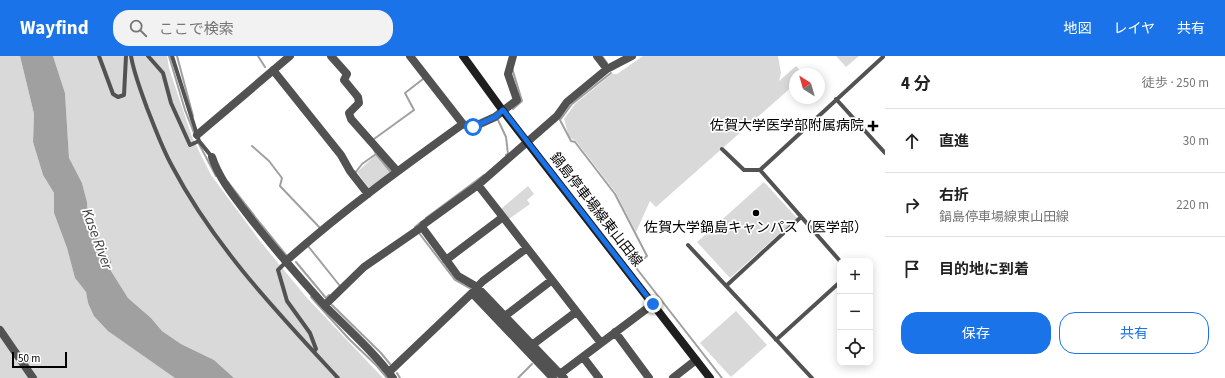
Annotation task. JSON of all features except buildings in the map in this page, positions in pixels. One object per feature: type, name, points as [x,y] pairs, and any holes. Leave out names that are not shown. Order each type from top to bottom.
[{"type":"main road","name":"鍋島停車場線東山田線","points":[[463,56],[710,378]]},
{"type":"street","points":[[198,138],[290,56]]},
{"type":"street","points":[[331,56],[347,74],[344,80],[358,97],[359,103],[349,113],[350,119],[397,171]]},
{"type":"street","points":[[410,56],[462,124],[473,127],[495,117],[517,100],[508,74],[511,62]]},
{"type":"street","points":[[597,56],[607,69]]},
{"type":"street","points":[[325,305],[364,267],[419,229],[478,185],[557,116],[567,102],[607,69],[632,56]]},
{"type":"street","points":[[273,70],[341,156],[350,171],[368,194]]},
{"type":"street","points":[[284,264],[397,171],[462,124]]},
{"type":"street","points":[[212,157],[216,170],[224,183],[284,264],[391,375],[472,293],[559,377]]},
{"type":"street","points":[[478,185],[601,343]]},
{"type":"street","points":[[446,260],[503,217]]},
{"type":"street","points":[[419,229],[458,276],[477,287],[532,345],[559,377]]},
{"type":"street","points":[[477,287],[527,248]]},
{"type":"street","points":[[505,316],[552,280]]},
{"type":"street","points":[[559,377],[653,304]]},
{"type":"street","points":[[532,345],[576,312]]},
{"type":"street","points":[[0,330],[33,378]]},
{"type":"street","points":[[615,332],[650,378]]},
{"type":"street","points":[[583,357],[599,378]]},
{"type":"street","points":[[673,378],[696,360]]},
{"type":"lane","points":[[99,56],[113,94],[118,97],[124,95],[126,56]]},
{"type":"lane","points":[[131,56],[134,71],[160,142],[172,167],[193,202],[236,263],[338,378]]},
{"type":"lane","points":[[148,56],[163,73],[171,103],[190,145],[198,138]]},
{"type":"lane","points":[[172,56],[198,138],[212,157]]},
{"type":"lane","points":[[722,149],[744,170],[760,170],[884,56]]},
{"type":"lane","points":[[836,99],[885,153]]},
{"type":"lane","points":[[760,170],[837,258]]},
{"type":"lane","points":[[726,286],[801,217]]},
{"type":"lane","points":[[688,245],[812,378]]},
{"type":"lane","points":[[284,264],[278,270],[287,301],[310,333],[316,349],[314,352]]},
{"type":"lane","points":[[776,340],[837,285]]},
{"type":"shaded area","points":[[0,56],[20,56],[34,114],[33,142],[43,175],[54,193],[54,213],[67,248],[75,278],[86,292],[88,303],[175,378],[0,378]]},
{"type":"shaded area","points":[[53,56],[167,56],[169,68],[192,137],[211,175],[260,241],[307,298],[383,378],[234,378],[214,360],[181,344],[162,331],[151,318],[128,298],[111,271],[111,261],[101,246],[88,216],[87,202],[82,183],[69,159],[65,93]]},
{"type":"shaded area","points":[[643,56],[778,56],[781,73],[779,81],[789,72],[789,89],[656,207],[650,201],[636,232],[616,193],[576,141],[569,137],[564,119],[575,104],[612,74],[617,74]]},
{"type":"shaded area","points":[[836,56],[859,56],[846,67]]},
{"type":"shaded area","points":[[378,153],[393,172],[370,190],[357,172]]},
{"type":"shaded area","points":[[764,182],[797,218],[730,278],[697,242]]},
{"type":"shaded area","points":[[528,186],[534,194],[527,200],[530,204],[509,219],[501,209]]},
{"type":"shaded area","points":[[736,311],[767,345],[731,377],[700,343]]},
{"type":"water","name":"Kase River","points":[[20,56],[53,56],[65,93],[69,158],[82,183],[87,202],[88,216],[101,246],[111,261],[111,271],[128,298],[151,318],[162,331],[181,344],[214,360],[234,378],[175,378],[108,331],[94,316],[88,303],[86,292],[75,278],[67,248],[54,213],[54,193],[43,175],[33,142],[34,114]]},
{"type":"waterway","points":[[169,56],[185,110],[194,133]]},
{"type":"waterway","points":[[177,56],[193,116]]},
{"type":"waterway","points":[[258,56],[265,67]]},
{"type":"waterway","points":[[602,56],[607,63]]},
{"type":"waterway","points":[[512,68],[522,101],[513,109]]},
{"type":"waterway","points":[[611,73],[572,104],[560,120],[571,141],[575,142],[615,194],[647,256],[636,265],[637,269],[722,378]]},
{"type":"waterway","points":[[374,139],[414,110],[405,93],[423,79]]},
{"type":"waterway","points":[[498,120],[506,137],[508,154],[506,155]]},
{"type":"waterway","points":[[199,144],[216,176]]},
{"type":"waterway","points":[[252,146],[269,161],[282,178],[280,186],[321,229]]},
{"type":"waterway","points":[[355,173],[362,164],[376,154],[374,150]]},
{"type":"waterway","points":[[376,154],[390,171]]},
{"type":"waterway","points":[[426,218],[484,175]]},
{"type":"waterway","points":[[228,182],[286,255]]},
{"type":"waterway","points":[[416,229],[415,227],[421,222]]},
{"type":"waterway","points":[[419,233],[455,280],[473,290]]},
{"type":"waterway","points":[[308,246],[340,286]]},
{"type":"waterway","points":[[296,262],[326,298],[329,295]]},
{"type":"waterway","points":[[311,297],[387,378]]},
{"type":"waterway","points":[[332,305],[381,353],[390,364]]},
{"type":"waterway","points":[[518,378],[532,364]]},
{"type":"waterway","points":[[397,373],[400,378]]},
{"type":"place","name":"佐賀大学医学部附属病院","points":[[873,126]]},
{"type":"place","name":"佐賀大学鍋島キャンパス（医学部）","points":[[756,213]]},
{"type":"route","points":[[473,127],[495,117],[503,110],[653,304]]}]
